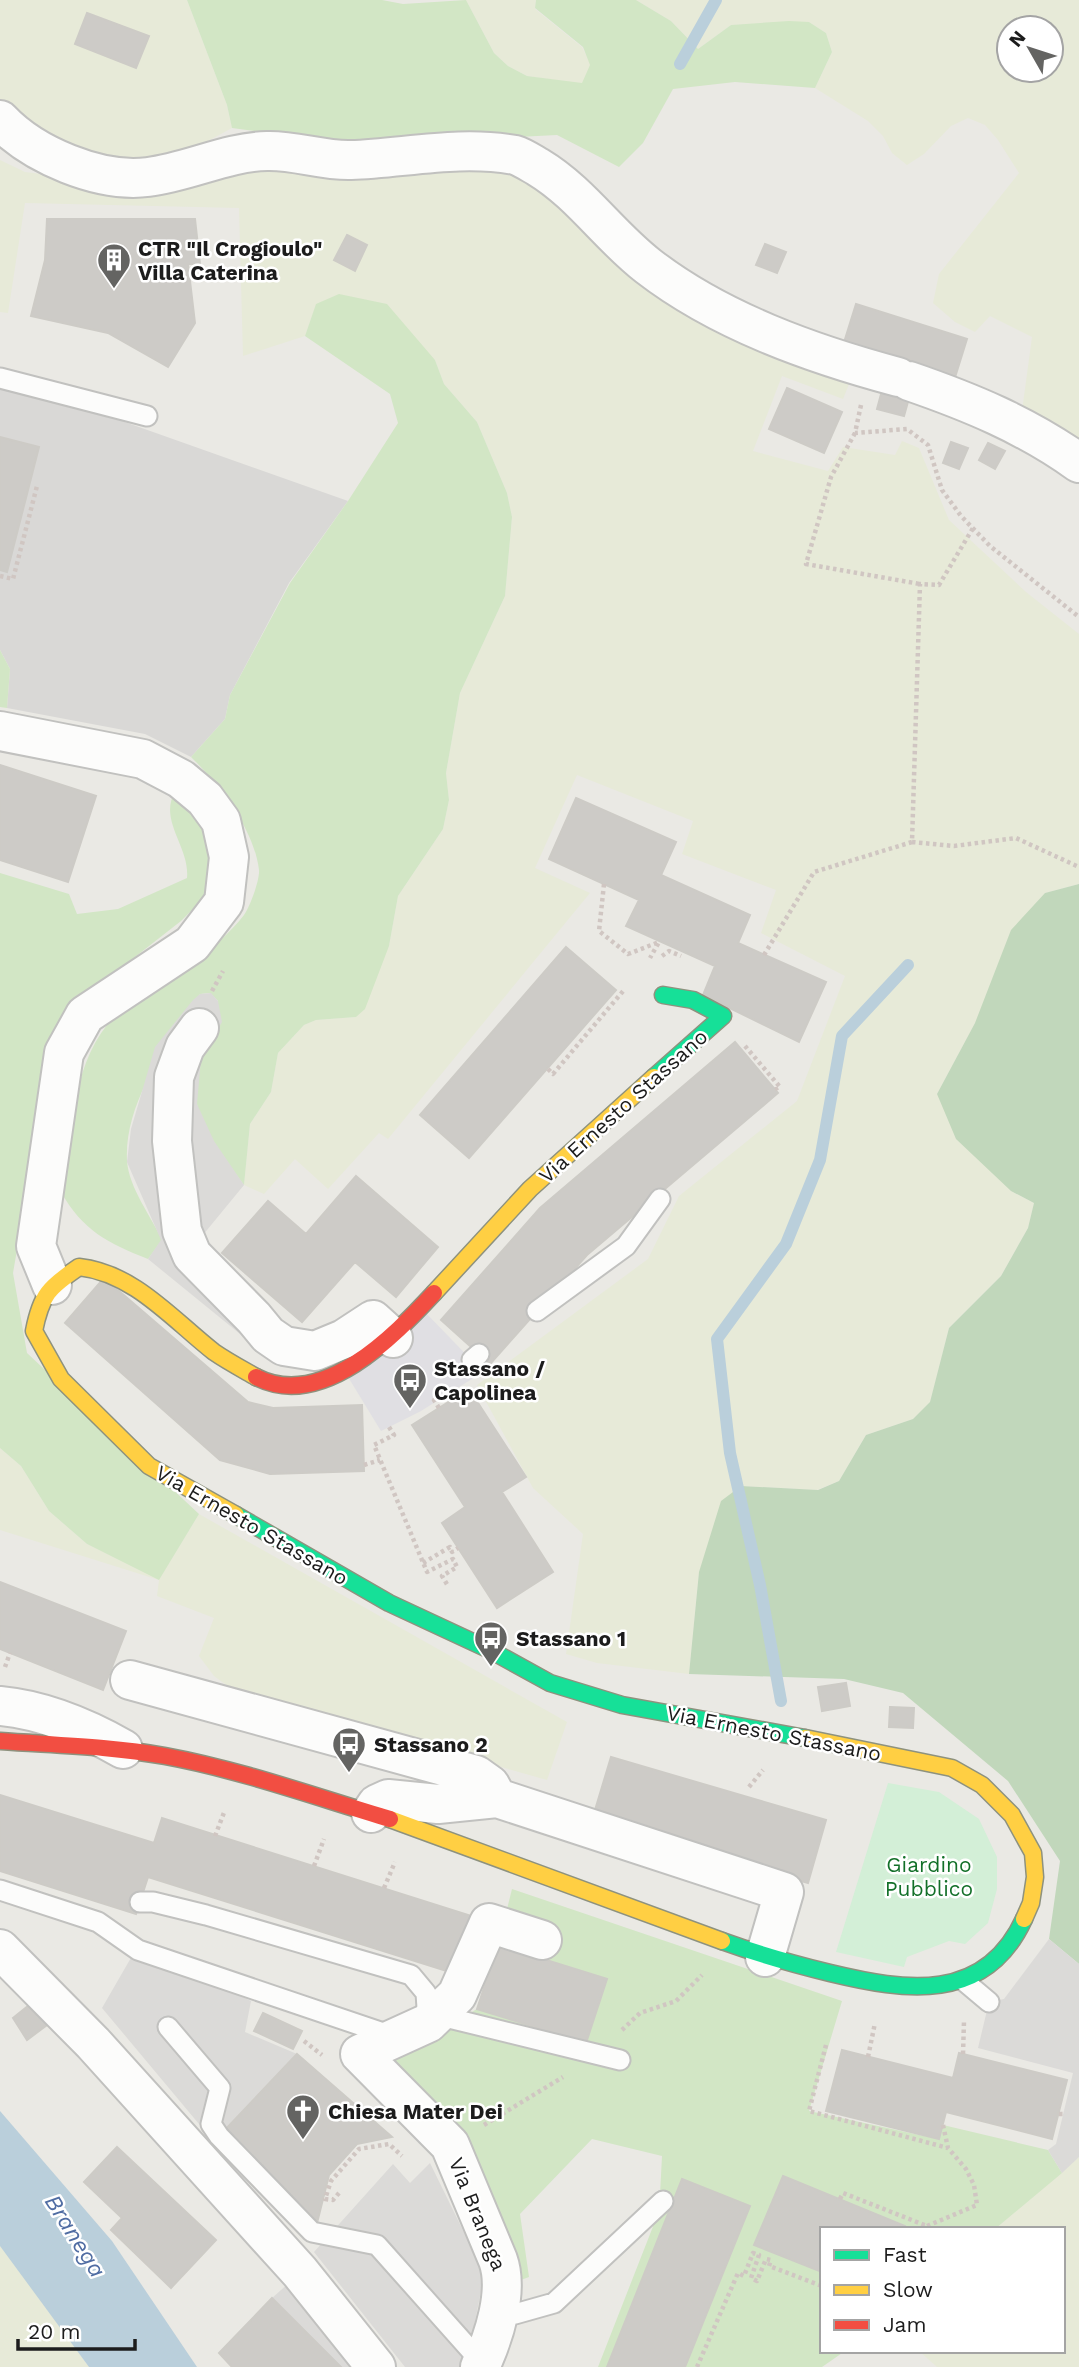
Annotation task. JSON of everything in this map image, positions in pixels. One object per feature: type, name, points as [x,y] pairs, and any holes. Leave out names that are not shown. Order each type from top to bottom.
[{"type":"street","points":[[0,120],[31,147],[64,164],[105,174],[147,178],[240,153],[269,150],[348,160],[455,151],[517,155],[562,182],[647,265],[696,298],[783,339],[978,404],[1048,441],[1079,463]]},
{"type":"street","points":[[0,731],[143,759],[181,779],[205,799],[221,821],[229,856],[223,902],[192,944],[85,1015],[64,1053],[36,1246],[52,1285],[79,1267],[97,1269]]},
{"type":"street","name":"Via Ernesto Stassano","points":[[97,1269],[132,1284],[217,1354],[260,1379],[295,1385],[345,1372],[393,1338],[530,1189],[723,1016],[693,1000],[663,995]]},
{"type":"street","points":[[199,1028],[185,1047],[174,1087],[172,1141],[182,1231],[192,1255],[268,1335],[284,1346],[315,1351],[344,1339],[373,1320],[393,1338]]},
{"type":"street","name":"Via Ernesto Stassano","points":[[5,1666],[117,1733],[167,1756],[240,1774],[371,1813],[765,1957],[883,1986],[928,1988],[964,1981],[994,1961],[1015,1938],[1031,1903],[1035,1877],[1032,1853],[1026,1838],[1012,1815],[982,1785],[952,1768],[822,1741],[622,1705],[550,1683],[490,1650],[389,1604],[149,1466],[61,1379],[34,1331],[39,1305],[52,1285]]},
{"type":"street","points":[[130,1680],[476,1774],[490,1785],[497,1798]]},
{"type":"street","name":"Via Ernesto Stassano","points":[[0,1706],[15,1707],[87,1729],[117,1733]]},
{"type":"street","name":"Via Ernesto Stassano","points":[[0,1741],[117,1733]]},
{"type":"street","points":[[371,1813],[377,1804],[388,1799],[438,1804],[497,1798],[784,1892],[765,1957]]},
{"type":"street","name":"Via Branega","points":[[477,2359],[498,2311],[504,2277],[450,2145],[360,2054],[414,2031],[457,1994],[489,1923],[542,1940]]},
{"type":"street","points":[[0,1949],[93,2043],[300,2272],[376,2367]]},
{"type":"lane","points":[[0,378],[148,416]]},
{"type":"lane","points":[[537,1311],[626,1246],[660,1199]]},
{"type":"lane","points":[[97,1269],[141,1300],[199,1351],[262,1399],[316,1400]]},
{"type":"lane","points":[[0,1890],[97,1922],[138,1950],[414,2031],[449,2018],[620,2060]]},
{"type":"lane","points":[[140,1902],[153,1902],[206,1916],[411,1975],[426,1993],[414,2031]]},
{"type":"lane","points":[[964,1981],[989,2002]]},
{"type":"lane","points":[[168,2027],[220,2088],[211,2124],[219,2136],[312,2232],[377,2245],[477,2359]]},
{"type":"lane","points":[[498,2311],[515,2314],[554,2303],[663,2201]]},
{"type":"path","points":[[907,429],[928,445],[942,490],[973,528],[990,546],[1079,617]]},
{"type":"path","points":[[855,433],[831,477],[806,564],[939,585],[973,528]]},
{"type":"path","points":[[0,576],[13,579],[37,486]]},
{"type":"path","points":[[912,842],[920,584]]},
{"type":"path","points":[[764,955],[814,872],[912,842],[954,846],[1016,838],[1079,867]]},
{"type":"path","points":[[604,884],[599,931],[628,954],[659,942],[648,961]]},
{"type":"path","points":[[548,1069],[553,1074],[627,987]]},
{"type":"path","points":[[439,1408],[434,1400],[443,1391]]},
{"type":"path","points":[[389,1427],[394,1435],[373,1444],[423,1563],[450,1547],[452,1552],[458,1548]]},
{"type":"path","points":[[363,1465],[380,1460]]},
{"type":"path","points":[[640,2013],[676,2001],[704,1973],[674,1961],[680,1926]]},
{"type":"path","points":[[826,2045],[809,2111],[948,2148]]},
{"type":"path","points":[[450,2145],[567,2074]]},
{"type":"path","points":[[840,2199],[843,2193],[925,2227],[977,2205],[974,2185],[966,2169],[948,2148],[943,2124]]},
{"type":"path","points":[[339,2193],[332,2200],[325,2199],[331,2181],[359,2149],[389,2144],[407,2161]]},
{"type":"path","points":[[697,2367],[738,2273],[744,2276],[753,2253],[759,2255],[751,2278],[757,2281],[766,2259],[771,2260],[769,2266],[820,2285]]},
{"type":"shaded area","points":[[0,388],[60,399],[348,501],[289,583],[230,695],[225,719],[191,757],[145,734],[7,708],[10,669],[0,650]]},
{"type":"shaded area","points":[[211,993],[218,1001],[222,1022],[201,1059],[197,1104],[214,1141],[244,1185],[198,1241],[270,1347],[245,1338],[148,1259],[161,1240],[127,1162],[131,1129],[155,1047],[193,1000],[200,994]]},
{"type":"shaded area","points":[[421,1308],[483,1372],[421,1411],[381,1431],[345,1372]]},
{"type":"shaded area","points":[[1049,1939],[1079,1964],[1079,2157],[1062,2173],[1048,2150],[1056,2144],[1073,2073],[978,2048],[989,2002],[1004,1999]]},
{"type":"shaded area","points":[[132,1956],[205,1979],[251,2001],[245,2032],[297,2054],[214,2142],[102,2008]]},
{"type":"shaded area","points":[[430,2163],[477,2259],[483,2281],[470,2347],[460,2367],[405,2367],[314,2252],[393,2164],[410,2183]]},
{"type":"shaded area","points":[[290,2282],[361,2367],[341,2367],[272,2298]]},
{"type":"green space","points":[[0,0],[187,0],[227,105],[232,128],[171,161],[86,159],[0,103]]},
{"type":"green space","points":[[187,0],[382,0],[403,4],[466,0],[494,53],[508,66],[527,76],[582,83],[590,65],[583,47],[535,8],[536,0],[636,0],[671,21],[698,49],[731,25],[809,22],[826,33],[832,52],[815,88],[735,82],[673,89],[643,143],[619,167],[557,135],[360,145],[232,128],[227,105]]},
{"type":"green space","points":[[466,0],[536,0],[535,9],[582,47],[591,65],[583,84],[527,76],[508,66],[494,53]]},
{"type":"green space","points":[[636,0],[1079,0],[1079,450],[1022,411],[1032,337],[990,316],[975,332],[955,322],[933,303],[939,274],[1019,173],[985,125],[968,118],[951,126],[924,154],[907,165],[892,153],[883,136],[868,121],[815,88],[832,52],[826,33],[809,22],[731,25],[698,49],[671,21]]},
{"type":"green space","points":[[0,160],[25,172],[139,186],[249,161],[502,166],[851,379],[843,399],[782,376],[753,451],[828,471],[843,447],[895,455],[902,441],[919,448],[949,520],[1026,592],[1079,634],[1079,884],[1045,893],[937,1094],[1011,1191],[1034,1203],[1028,1228],[1001,1276],[949,1328],[930,1403],[913,1419],[866,1435],[839,1481],[817,1490],[741,1486],[699,1572],[689,1674],[597,1663],[566,1654],[583,1534],[533,1488],[477,1385],[648,1259],[679,1196],[797,1101],[845,976],[761,933],[776,890],[682,854],[693,821],[577,775],[535,868],[590,893],[388,1139],[379,1133],[328,1189],[295,1159],[264,1194],[244,1185],[250,1124],[271,1092],[278,1053],[304,1025],[316,1020],[356,1017],[389,946],[398,896],[443,829],[449,800],[446,773],[460,693],[505,596],[512,517],[507,493],[477,422],[444,384],[435,360],[316,305],[305,336],[243,356],[239,208],[25,203],[8,313],[0,312]]},
{"type":"green space","points":[[339,294],[387,304],[435,360],[444,384],[477,422],[507,493],[512,517],[505,596],[460,693],[446,773],[449,800],[443,829],[398,896],[389,946],[365,1009],[356,1017],[316,1020],[304,1025],[278,1053],[271,1092],[250,1124],[244,1185],[209,1135],[197,1104],[197,1078],[218,1001],[210,993],[200,994],[151,1073],[133,1116],[127,1161],[136,1192],[162,1240],[148,1259],[98,1234],[78,1217],[61,1192],[74,1105],[86,1062],[107,1025],[216,944],[244,915],[254,893],[259,870],[250,839],[224,794],[191,757],[225,719],[230,695],[290,583],[348,501],[398,423],[390,394],[305,336],[316,304]]},
{"type":"green space","points":[[0,650],[10,669],[7,708],[0,707]]},
{"type":"green space","points":[[176,790],[203,814],[216,867],[205,897],[181,921],[80,1000],[52,1047],[13,1273],[27,1353],[199,1514],[159,1580],[87,1544],[49,1511],[21,1466],[0,1448],[0,873],[69,894],[77,914],[118,909],[187,878],[187,866],[170,812]]},
{"type":"green space","points":[[1079,884],[1079,1964],[1049,1939],[1060,1861],[1008,1781],[903,1693],[844,1679],[689,1674],[699,1572],[721,1501],[741,1486],[818,1490],[839,1481],[866,1435],[913,1419],[930,1402],[949,1328],[1001,1276],[1028,1228],[1034,1203],[1011,1191],[956,1139],[937,1094],[975,1023],[1011,930],[1045,893]]},
{"type":"green space","points":[[0,1448],[21,1466],[49,1511],[87,1544],[159,1579],[199,1514],[567,1722],[547,1780],[236,1692],[214,1676],[199,1656],[214,1618],[157,1596],[159,1580],[0,1530]]},
{"type":"green space","name":"Giardino Pubblico","points":[[888,1783],[939,1792],[979,1819],[997,1857],[997,1889],[988,1923],[965,1944],[949,1941],[907,1957],[904,1967],[836,1952]]},
{"type":"green space","points":[[512,1889],[842,2001],[809,2111],[938,2139],[943,2125],[1048,2150],[1062,2173],[997,2227],[820,2227],[820,2353],[842,2353],[822,2367],[598,2367],[663,2201],[660,2195],[662,2156],[592,2139],[520,2214],[529,2277],[513,2283],[384,2068],[416,2044],[477,2009],[586,2043],[606,1979],[498,1945]]},
{"type":"green space","points":[[1079,2157],[1079,2367],[937,2367],[921,2353],[1065,2353],[1065,2227],[997,2227]]},
{"type":"green space","points":[[0,2246],[15,2264],[89,2367],[0,2367]]},
{"type":"water","name":"Branega","points":[[0,2111],[112,2241],[197,2367],[89,2367],[0,2246]]},
{"type":"building","points":[[87,13],[149,36],[136,68],[75,44]]},
{"type":"building","name":"CTR \"Il Crogioulo\" Villa Caterina","points":[[47,219],[195,219],[200,264],[188,264],[195,323],[168,367],[108,333],[31,316],[45,260]]},
{"type":"building","points":[[347,235],[367,245],[355,271],[334,260]]},
{"type":"building","points":[[765,244],[786,252],[777,273],[756,265]]},
{"type":"building","points":[[856,304],[967,339],[952,387],[841,352]]},
{"type":"building","points":[[884,383],[911,391],[904,416],[877,409]]},
{"type":"building","points":[[787,388],[842,412],[824,453],[769,429]]},
{"type":"building","points":[[0,437],[39,447],[7,572],[0,570]]},
{"type":"building","points":[[951,442],[968,448],[959,469],[943,463]]},
{"type":"building","points":[[988,443],[1005,451],[995,469],[979,460]]},
{"type":"building","points":[[0,765],[96,796],[68,882],[0,860]]},
{"type":"building","points":[[576,798],[676,842],[661,875],[750,915],[738,943],[826,982],[799,1042],[703,995],[715,966],[626,926],[639,900],[549,859]]},
{"type":"building","points":[[566,947],[616,990],[469,1158],[420,1115]]},
{"type":"building","points":[[735,1042],[778,1093],[587,1255],[490,1364],[441,1320],[540,1208]]},
{"type":"building","points":[[356,1176],[438,1247],[396,1297],[355,1262],[302,1322],[222,1253],[268,1201],[306,1234]]},
{"type":"building","points":[[104,1278],[248,1402],[273,1408],[362,1405],[364,1471],[270,1474],[220,1460],[65,1323]]},
{"type":"building","points":[[469,1389],[526,1477],[502,1492],[553,1572],[497,1608],[442,1523],[465,1507],[412,1425]]},
{"type":"building","points":[[0,1582],[126,1631],[103,1690],[0,1649]]},
{"type":"building","points":[[846,1683],[850,1706],[822,1711],[818,1687]]},
{"type":"building","points":[[890,1707],[914,1708],[913,1728],[889,1727]]},
{"type":"building","points":[[611,1757],[826,1820],[808,1883],[592,1820]]},
{"type":"building","points":[[0,1795],[154,1843],[162,1818],[471,1916],[453,1973],[148,1877],[136,1914],[0,1871]]},
{"type":"building","points":[[498,1945],[607,1979],[586,2043],[477,2009]]},
{"type":"building","points":[[38,1998],[55,2019],[27,2040],[13,2018]]},
{"type":"building","points":[[263,2013],[302,2031],[293,2049],[254,2031]]},
{"type":"building","points":[[842,2050],[953,2078],[959,2053],[1067,2080],[1052,2139],[946,2112],[939,2139],[826,2111]]},
{"type":"building","name":"Chiesa Mater Dei","points":[[297,2054],[392,2137],[357,2144],[329,2175],[317,2223],[223,2132]]},
{"type":"building","points":[[117,2147],[216,2240],[171,2288],[111,2230],[122,2218],[84,2182]]},
{"type":"building","points":[[783,2176],[905,2226],[820,2227],[820,2271],[754,2245]]},
{"type":"building","points":[[682,2179],[750,2206],[685,2367],[607,2367]]},
{"type":"building","points":[[272,2298],[341,2367],[232,2367],[219,2353]]},
{"type":"waterway","points":[[680,64],[716,0]]},
{"type":"waterway","points":[[781,1701],[760,1585],[730,1453],[717,1339],[786,1244],[820,1160],[842,1036],[908,965]]},
{"type":"traffic: fast","points":[[654,1077],[723,1016],[693,1000],[663,995]]},
{"type":"traffic: fast","points":[[236,1515],[389,1603],[490,1650],[550,1683],[622,1705],[805,1738]]},
{"type":"traffic: fast","points":[[722,1941],[789,1962],[858,1979],[886,1984],[940,1985],[965,1978],[988,1966],[1008,1946],[1024,1919]]},
{"type":"traffic: slow","points":[[434,1293],[530,1189],[654,1077]]},
{"type":"traffic: slow","points":[[236,1515],[149,1466],[61,1379],[34,1331],[43,1300],[60,1280],[79,1267],[99,1271],[135,1288],[214,1352],[256,1377]]},
{"type":"traffic: slow","points":[[805,1738],[952,1768],[982,1785],[1012,1815],[1033,1853],[1035,1877],[1031,1903],[1024,1919]]},
{"type":"traffic: slow","points":[[390,1819],[722,1941]]},
{"type":"traffic: jam","points":[[256,1377],[281,1385],[306,1384],[331,1377],[378,1347],[434,1293]]},
{"type":"traffic: jam","points":[[0,1741],[103,1748],[165,1756],[250,1776],[390,1819]]},
{"type":"place","name":"CTR \"Il Crogioulo\" Villa Caterina","points":[[114,290]]},
{"type":"place","name":"Stassano / Capolinea","points":[[410,1410]]},
{"type":"place","name":"Stassano 1","points":[[491,1668]]},
{"type":"place","name":"Stassano 2","points":[[349,1774]]},
{"type":"place","name":"Chiesa Mater Dei","points":[[303,2141]]}]
